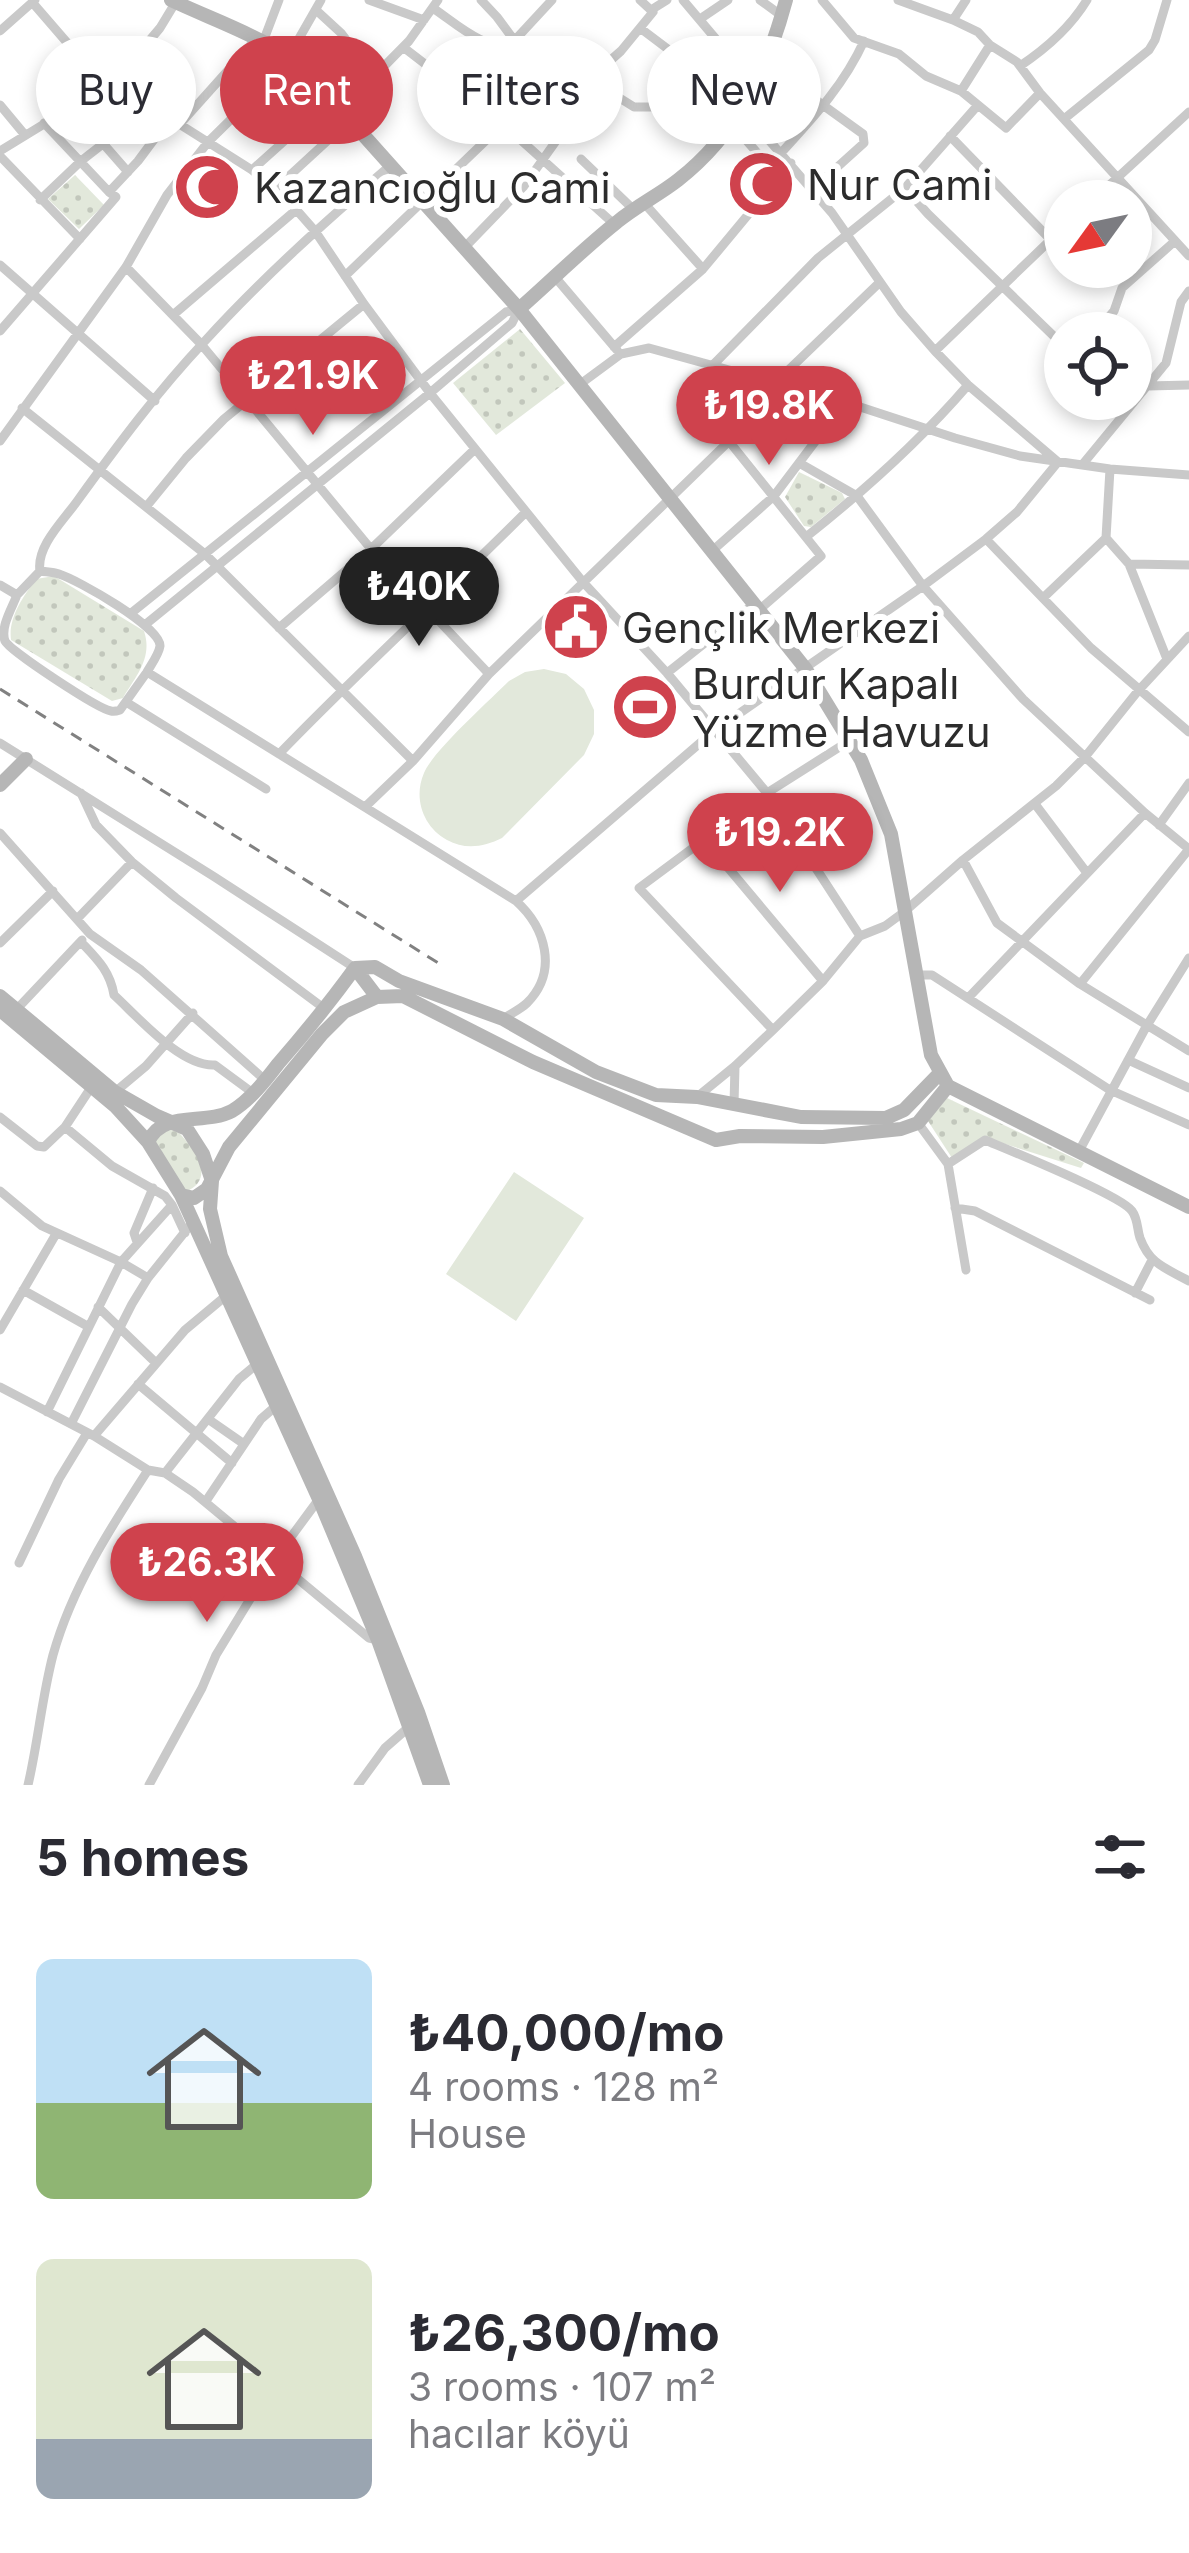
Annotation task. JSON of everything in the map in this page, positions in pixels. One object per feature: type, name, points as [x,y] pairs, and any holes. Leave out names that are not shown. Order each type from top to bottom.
[{"type":"main road","points":[[775,36],[786,0]]},
{"type":"main road","points":[[174,1],[249,36]]},
{"type":"main road","points":[[372,144],[519,309],[805,668],[850,741],[891,834],[931,1055],[944,1080],[1189,1207]]},
{"type":"main road","points":[[519,309],[614,224],[694,166],[715,144]]},
{"type":"main road","points":[[0,785],[26,759]]},
{"type":"main road","points":[[355,968],[375,967],[399,981],[503,1019],[596,1072],[656,1095],[697,1097],[801,1117],[886,1118],[944,1080]]},
{"type":"main road","points":[[355,968],[377,998]]},
{"type":"main road","points":[[148,1142],[158,1127],[172,1121],[221,1116],[236,1109],[266,1080],[355,968]]},
{"type":"main road","points":[[0,996],[5,1014],[116,1107],[148,1142],[227,1294],[319,1499],[378,1640],[430,1785]]},
{"type":"main road","points":[[176,1200],[200,1196],[229,1147],[322,1034],[344,1012],[377,998],[403,996],[533,1061],[716,1140],[901,1129],[918,1123],[944,1080]]},
{"type":"main road","points":[[5,1014],[115,1092],[187,1129],[203,1154],[212,1181],[210,1209],[221,1256],[355,1556],[443,1785]]},
{"type":"main road","points":[[692,1130],[687,1117],[697,1097]]},
{"type":"main road","points":[[724,1140],[736,1114],[734,1104]]},
{"type":"street","points":[[262,36],[279,0]]},
{"type":"street","points":[[369,0],[424,20]]},
{"type":"street","points":[[481,0],[510,36]]},
{"type":"street","points":[[523,36],[552,0]]},
{"type":"street","points":[[623,49],[653,12],[640,0]]},
{"type":"street","points":[[651,10],[667,0]]},
{"type":"street","points":[[683,0],[714,36]]},
{"type":"street","points":[[700,19],[728,0]]},
{"type":"street","points":[[760,0],[782,16]]},
{"type":"street","points":[[822,0],[854,38],[898,54],[926,76],[961,91],[1006,128],[1040,93]]},
{"type":"street","points":[[953,20],[966,0]]},
{"type":"street","points":[[1020,66],[1062,32],[1087,0]]},
{"type":"street","points":[[1064,118],[1149,50],[1167,0]]},
{"type":"street","points":[[0,31],[33,1],[62,36]]},
{"type":"street","points":[[153,36],[174,1]]},
{"type":"street","points":[[906,2],[978,32],[1020,66],[1189,256]]},
{"type":"street","points":[[393,57],[433,3],[473,36]]},
{"type":"street","points":[[302,36],[319,5],[343,36]]},
{"type":"street","points":[[640,28],[651,36]]},
{"type":"street","points":[[781,153],[825,105],[864,41]]},
{"type":"street","points":[[961,91],[990,45]]},
{"type":"street","points":[[403,47],[417,58]]},
{"type":"street","points":[[196,101],[220,79]]},
{"type":"street","points":[[813,189],[864,142],[862,130],[821,102]]},
{"type":"street","points":[[0,105],[26,135]]},
{"type":"street","points":[[713,365],[818,258],[905,188],[978,105]]},
{"type":"street","points":[[1116,180],[1189,112]]},
{"type":"street","points":[[36,128],[0,153],[80,239]]},
{"type":"street","points":[[0,440],[126,267],[166,195],[220,130]]},
{"type":"street","points":[[196,134],[252,170],[315,230],[420,381],[583,582],[767,793],[860,936]]},
{"type":"street","points":[[950,136],[1044,232]]},
{"type":"street","points":[[0,331],[116,197],[64,144]]},
{"type":"street","points":[[109,192],[154,144]]},
{"type":"street","points":[[252,170],[290,144]]},
{"type":"street","points":[[275,189],[312,144]]},
{"type":"street","points":[[345,276],[482,144]]},
{"type":"street","points":[[525,144],[614,224]]},
{"type":"street","points":[[465,247],[524,186],[556,144]]},
{"type":"street","points":[[749,144],[778,178]]},
{"type":"street","points":[[773,144],[813,189],[901,312],[935,351],[1058,462]]},
{"type":"street","points":[[40,200],[102,145],[128,172]]},
{"type":"street","points":[[581,159],[703,269]]},
{"type":"street","points":[[579,385],[703,269],[791,163]]},
{"type":"street","points":[[40,571],[38,559],[100,471],[201,344],[315,230],[391,165]]},
{"type":"street","points":[[905,188],[1044,325]]},
{"type":"street","points":[[173,315],[296,210]]},
{"type":"street","points":[[1113,312],[1122,288],[1174,241]]},
{"type":"street","points":[[935,351],[1044,246]]},
{"type":"street","points":[[0,265],[155,401]]},
{"type":"street","points":[[126,267],[201,344],[371,549],[489,674]]},
{"type":"street","points":[[554,277],[618,351]]},
{"type":"street","points":[[365,807],[413,761],[489,674],[880,283]]},
{"type":"street","points":[[1152,381],[1166,363],[1181,302],[1189,291]]},
{"type":"street","points":[[146,507],[186,458],[248,399],[364,304]]},
{"type":"street","points":[[130,614],[506,312],[519,309]]},
{"type":"street","points":[[146,624],[430,393],[512,323],[519,309]]},
{"type":"street","points":[[618,351],[649,348],[1020,456],[1189,475]]},
{"type":"street","points":[[806,537],[929,430],[968,385]]},
{"type":"street","points":[[1152,386],[1189,385]]},
{"type":"street","points":[[712,551],[774,496],[845,402]]},
{"type":"street","points":[[22,408],[205,554],[413,761]]},
{"type":"street","points":[[1082,465],[1116,420]]},
{"type":"street","points":[[667,673],[820,556],[728,440]]},
{"type":"street","points":[[279,628],[476,449]]},
{"type":"street","points":[[516,901],[714,731],[986,539],[1017,512],[1058,462]]},
{"type":"street","points":[[800,464],[857,496],[923,586],[1023,699],[1189,849],[1080,984]]},
{"type":"street","points":[[1043,598],[1106,538],[1110,469]]},
{"type":"street","points":[[279,754],[526,512]]},
{"type":"street","points":[[1106,538],[1129,563],[1167,658]]},
{"type":"street","points":[[986,539],[1091,648],[1189,732]]},
{"type":"street","points":[[1129,563],[1189,565]]},
{"type":"street","points":[[40,571],[59,574],[146,624],[158,637],[160,646],[147,672],[121,710],[112,712],[81,695],[12,650],[3,638],[17,595],[40,571]]},
{"type":"street","points":[[0,585],[17,595]]},
{"type":"street","points":[[697,1097],[823,981],[860,936],[904,912],[1035,804],[1085,757],[1189,636]]},
{"type":"street","points":[[147,672],[516,901],[534,917],[547,964],[528,1003],[503,1019]]},
{"type":"street","points":[[125,703],[266,789]]},
{"type":"street","points":[[773,1030],[639,888],[767,793],[850,741]]},
{"type":"street","points":[[0,743],[355,968]]},
{"type":"street","points":[[1159,825],[1189,783]]},
{"type":"street","points":[[80,793],[96,825],[129,859],[325,1009]]},
{"type":"street","points":[[1035,804],[1087,873]]},
{"type":"street","points":[[969,998],[1144,813]]},
{"type":"street","points":[[0,833],[77,919],[113,981],[114,995],[200,1066],[215,1065],[253,1094]]},
{"type":"street","points":[[77,919],[146,834]]},
{"type":"street","points":[[704,839],[823,981]]},
{"type":"street","points":[[963,860],[997,923],[1080,984],[1189,1051]]},
{"type":"street","points":[[0,943],[53,891]]},
{"type":"street","points":[[85,938],[141,970],[266,1080]]},
{"type":"street","points":[[5,1014],[85,938]]},
{"type":"street","points":[[1078,1153],[1189,958]]},
{"type":"street","points":[[916,975],[932,975],[1110,1090],[1189,1125]]},
{"type":"street","points":[[115,1092],[146,1066],[193,1013]]},
{"type":"street","points":[[1128,1060],[1189,1088]]},
{"type":"street","points":[[734,1104],[735,1066]]},
{"type":"street","points":[[0,1117],[44,1147],[92,1086]]},
{"type":"street","points":[[918,1123],[949,1164],[966,1270]]},
{"type":"street","points":[[47,1412],[121,1262],[176,1200],[112,1166],[64,1127]]},
{"type":"street","points":[[949,1164],[985,1140],[1098,1191],[1130,1208],[1152,1260],[1189,1281]]},
{"type":"street","points":[[136,1242],[134,1233],[152,1188]]},
{"type":"street","points":[[1,1194],[42,1226],[148,1278]]},
{"type":"street","points":[[956,1208],[975,1210],[1150,1300]]},
{"type":"street","points":[[71,1424],[119,1326],[148,1278],[189,1228]]},
{"type":"street","points":[[0,1330],[56,1234]]},
{"type":"street","points":[[1135,1293],[1152,1260]]},
{"type":"street","points":[[23,1290],[88,1327]]},
{"type":"street","points":[[19,1563],[59,1479],[90,1434],[185,1330],[227,1294]]},
{"type":"street","points":[[98,1307],[155,1363]]},
{"type":"street","points":[[165,1474],[257,1364]]},
{"type":"street","points":[[138,1384],[232,1463]]},
{"type":"street","points":[[0,1389],[90,1434],[148,1470],[165,1474],[206,1501],[369,1638],[378,1640]]},
{"type":"street","points":[[206,1501],[264,1415],[276,1406]]},
{"type":"street","points":[[208,1419],[244,1444]]},
{"type":"street","points":[[28,1785],[48,1676],[64,1622],[97,1554],[148,1470]]},
{"type":"street","points":[[149,1785],[216,1655],[274,1560],[319,1499]]},
{"type":"street","points":[[340,1614],[358,1593]]},
{"type":"street","points":[[358,1785],[378,1756],[409,1726]]},
{"type":"shaded area","points":[[75,175],[104,205],[79,229],[48,199]]},
{"type":"shaded area","points":[[520,329],[565,383],[496,435],[453,383]]},
{"type":"shaded area","points":[[799,472],[842,493],[845,499],[811,527],[804,526],[785,497]]},
{"type":"shaded area","points":[[54,576],[144,631],[145,658],[123,698],[112,701],[11,640],[14,616],[26,593],[36,579]]},
{"type":"shaded area","points":[[544,669],[566,674],[584,689],[594,710],[594,734],[584,755],[502,838],[475,846],[447,840],[422,811],[421,783],[429,764],[509,681]]},
{"type":"shaded area","points":[[947,1098],[1084,1163],[1081,1168],[986,1138],[952,1158],[928,1121]]},
{"type":"shaded area","points":[[163,1128],[176,1130],[200,1163],[200,1179],[185,1192],[154,1139]]},
{"type":"shaded area","points":[[514,1172],[584,1218],[516,1321],[446,1274]]},
{"type":"railway","points":[[0,689],[443,966]]},
{"type":"place","name":"Nur Cami","points":[[761,184]]},
{"type":"place","name":"Kazancıoğlu Cami","points":[[207,187]]},
{"type":"place","name":"Gençlik Merkezi","points":[[576,627]]},
{"type":"place","name":"Burdur Kapalı Yüzme Havuzu","points":[[645,707]]}]
